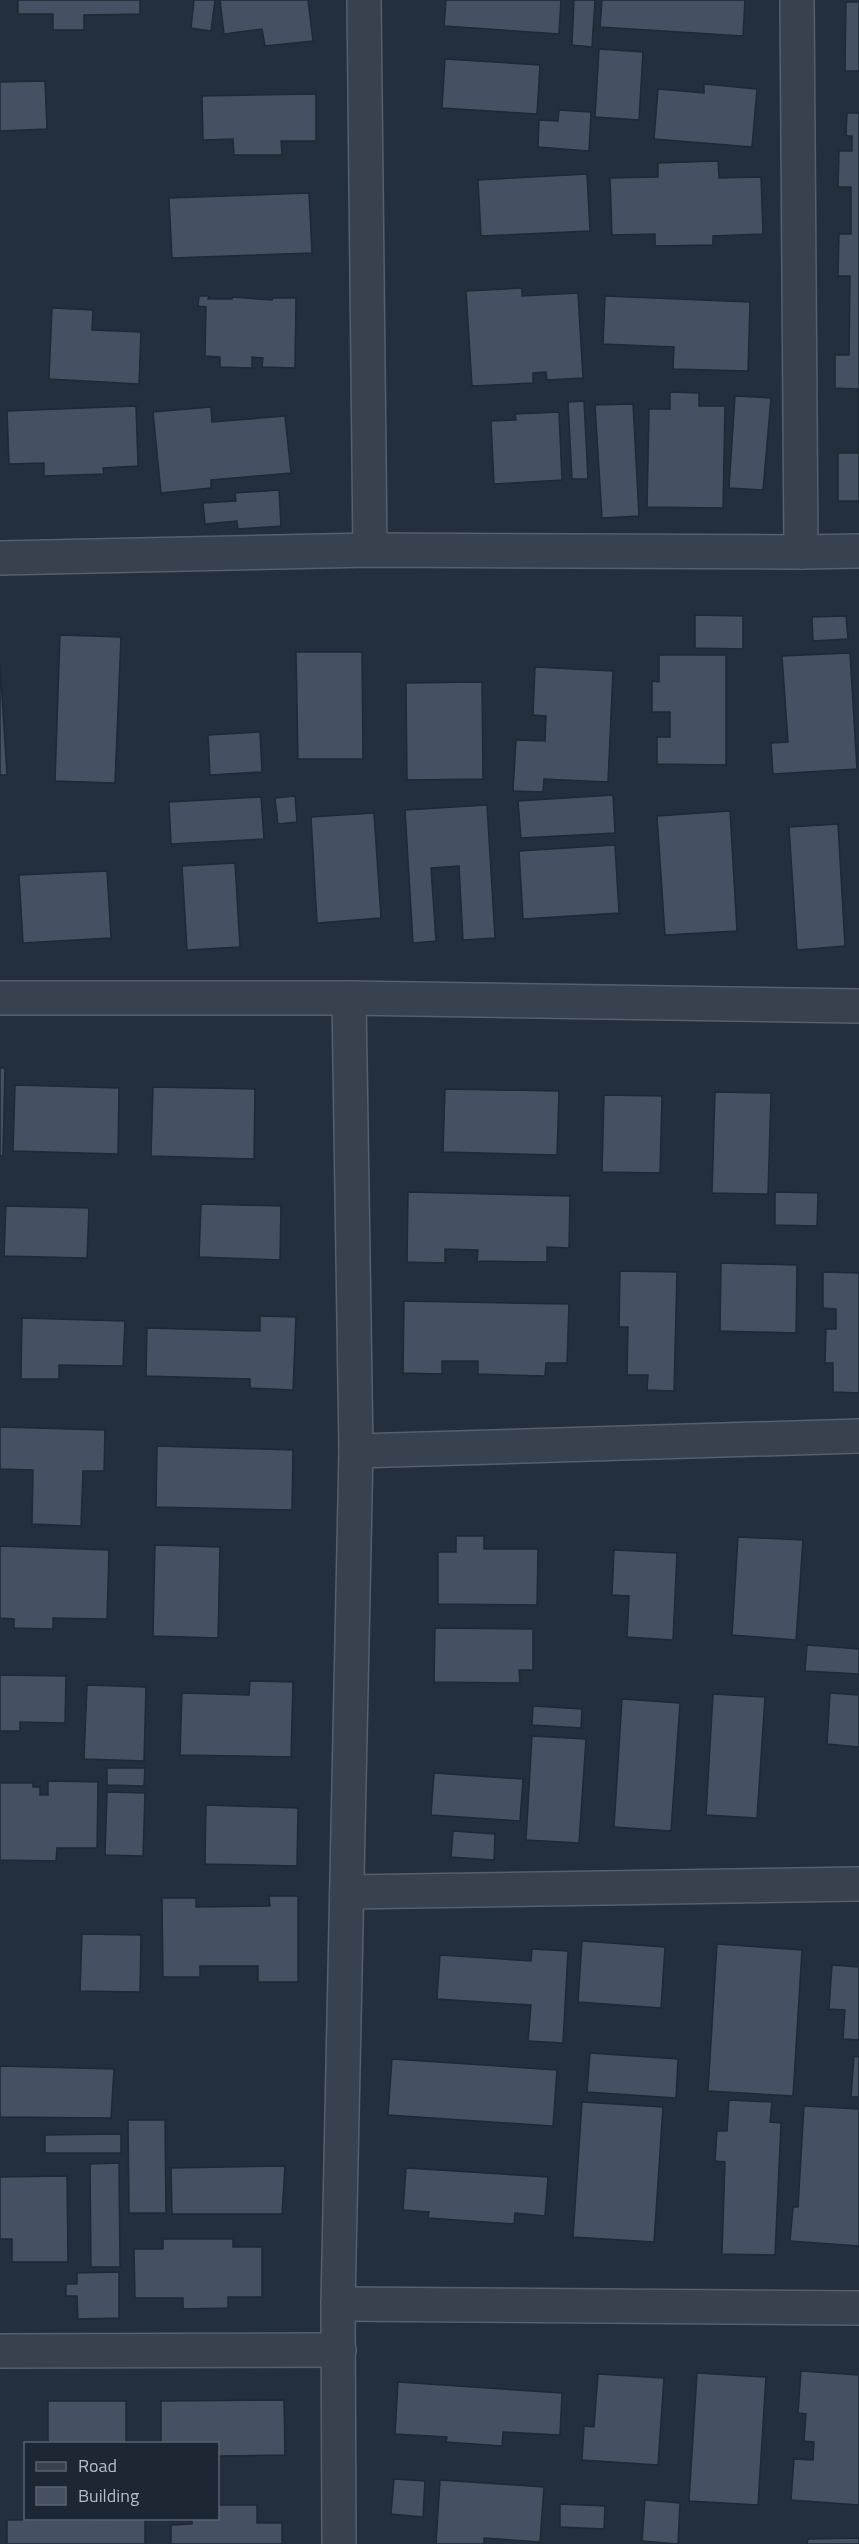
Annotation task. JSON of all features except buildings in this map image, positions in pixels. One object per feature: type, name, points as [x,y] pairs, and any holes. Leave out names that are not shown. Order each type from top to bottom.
[{"type":"street","points":[[364,0],[370,550]]},
{"type":"street","points":[[797,0],[801,552]]},
{"type":"street","points":[[0,558],[370,550],[859,551]]},
{"type":"street","points":[[0,998],[349,998],[859,1006]]},
{"type":"street","points":[[339,2544],[338,2304],[356,1451],[349,998]]},
{"type":"street","points":[[356,1451],[859,1436]]},
{"type":"street","points":[[347,1892],[859,1884]]},
{"type":"street","points":[[338,2304],[859,2308]]},
{"type":"street","points":[[0,2351],[339,2350]]}]
